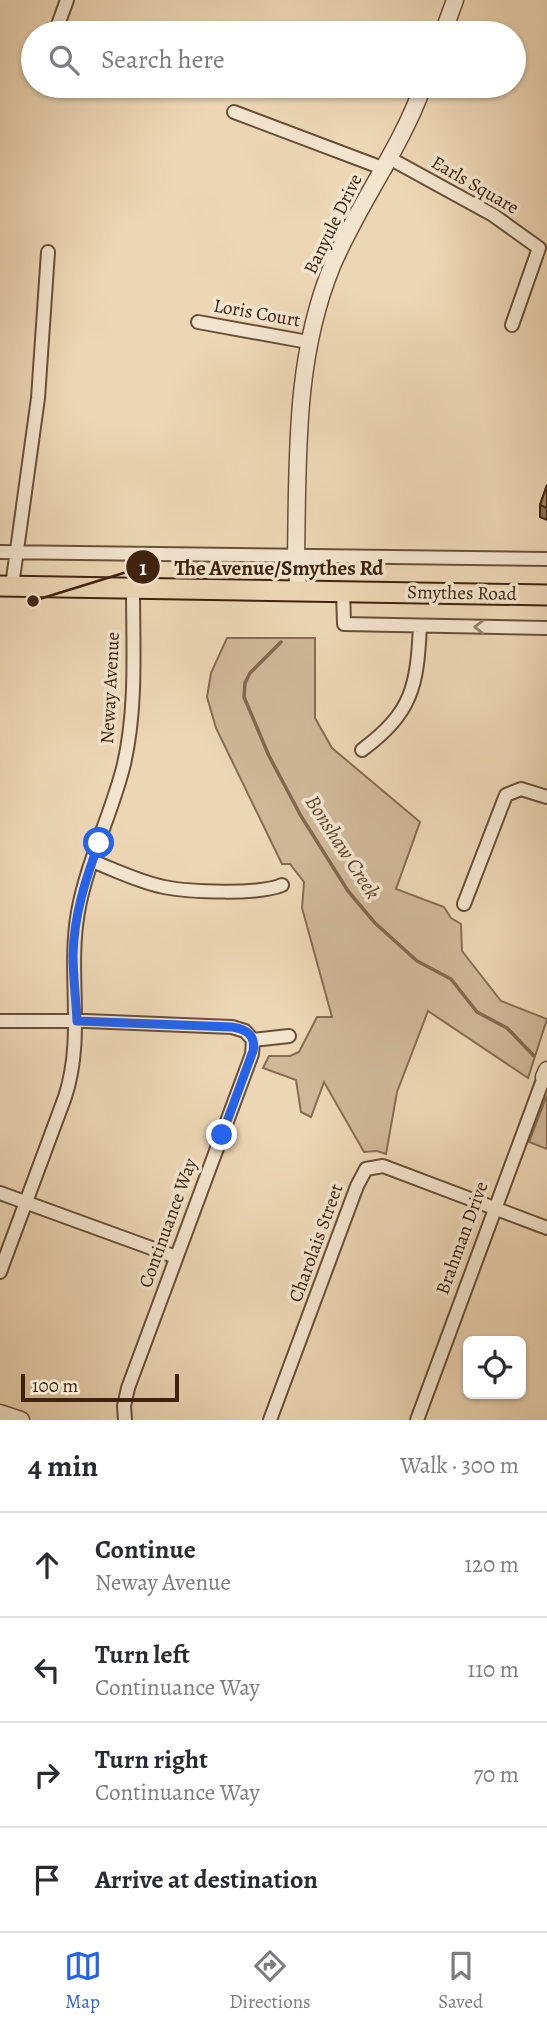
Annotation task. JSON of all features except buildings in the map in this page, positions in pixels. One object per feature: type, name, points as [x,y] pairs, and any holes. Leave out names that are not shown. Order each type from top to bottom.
[{"type":"main road","name":"Smythes Road","points":[[6,586],[547,595]]},
{"type":"street","points":[[59,21],[67,0]]},
{"type":"street","points":[[447,21],[455,0]]},
{"type":"street","name":"Banyule Drive","points":[[298,590],[300,409],[308,342],[332,265],[360,208],[388,164],[418,98]]},
{"type":"street","name":"Earls Square","points":[[234,112],[388,164],[493,215],[543,247],[512,325]]},
{"type":"street","points":[[6,586],[15,553],[38,398],[48,252]]},
{"type":"street","name":"Loris Court","points":[[198,322],[308,342]]},
{"type":"street","points":[[0,552],[547,559]]},
{"type":"street","name":"Neway Avenue","points":[[0,1272],[69,1086],[75,1057],[77,1021],[74,941],[81,895],[121,777],[128,743],[132,708],[133,589]]},
{"type":"street","points":[[342,590],[344,624],[547,628]]},
{"type":"street","points":[[362,750],[391,727],[408,700],[417,671],[420,626]]},
{"type":"street","points":[[464,904],[506,794],[521,789],[547,797]]},
{"type":"street","points":[[92,861],[165,888],[255,891],[282,885]]},
{"type":"street","points":[[0,1021],[77,1021],[237,1028],[247,1032],[253,1040],[289,1036]]},
{"type":"street","name":"Continuance Way","points":[[125,1420],[124,1408],[128,1388],[252,1054],[253,1040]]},
{"type":"street","name":"Brahman Drive","points":[[417,1420],[546,1074]]},
{"type":"street","name":"Charolais Street","points":[[270,1420],[364,1171],[383,1166],[495,1208]]},
{"type":"street","points":[[0,1193],[176,1257]]},
{"type":"street","points":[[495,1208],[547,1228]]},
{"type":"street","points":[[0,1413],[21,1420]]},
{"type":"shaded area","points":[[227,638],[315,638],[315,718],[332,748],[420,822],[396,889],[444,907],[451,918],[461,924],[462,951],[501,1001],[547,1019],[528,1078],[428,1011],[397,1092],[386,1154],[377,1151],[364,1152],[324,1082],[311,1117],[301,1112],[296,1080],[263,1068],[269,1056],[290,1056],[299,1052],[317,1017],[332,1017],[302,908],[304,882],[290,864],[282,864],[216,728],[207,697],[211,673]]},
{"type":"shaded area","points":[[547,1095],[547,1149],[529,1142]]},
{"type":"waterway","name":"Bonshaw Creek","points":[[281,642],[250,673],[245,683],[244,697],[269,756],[301,816],[348,891],[375,923],[417,961],[451,979],[477,1012],[507,1028],[534,1056]]},
{"type":"place","name":"The Avenue/Smythes Rd","points":[[33,601]]},
{"type":"route","points":[[99,843],[81,895],[74,941],[77,1021],[232,1027],[247,1032],[253,1040],[253,1051],[222,1135]]}]
